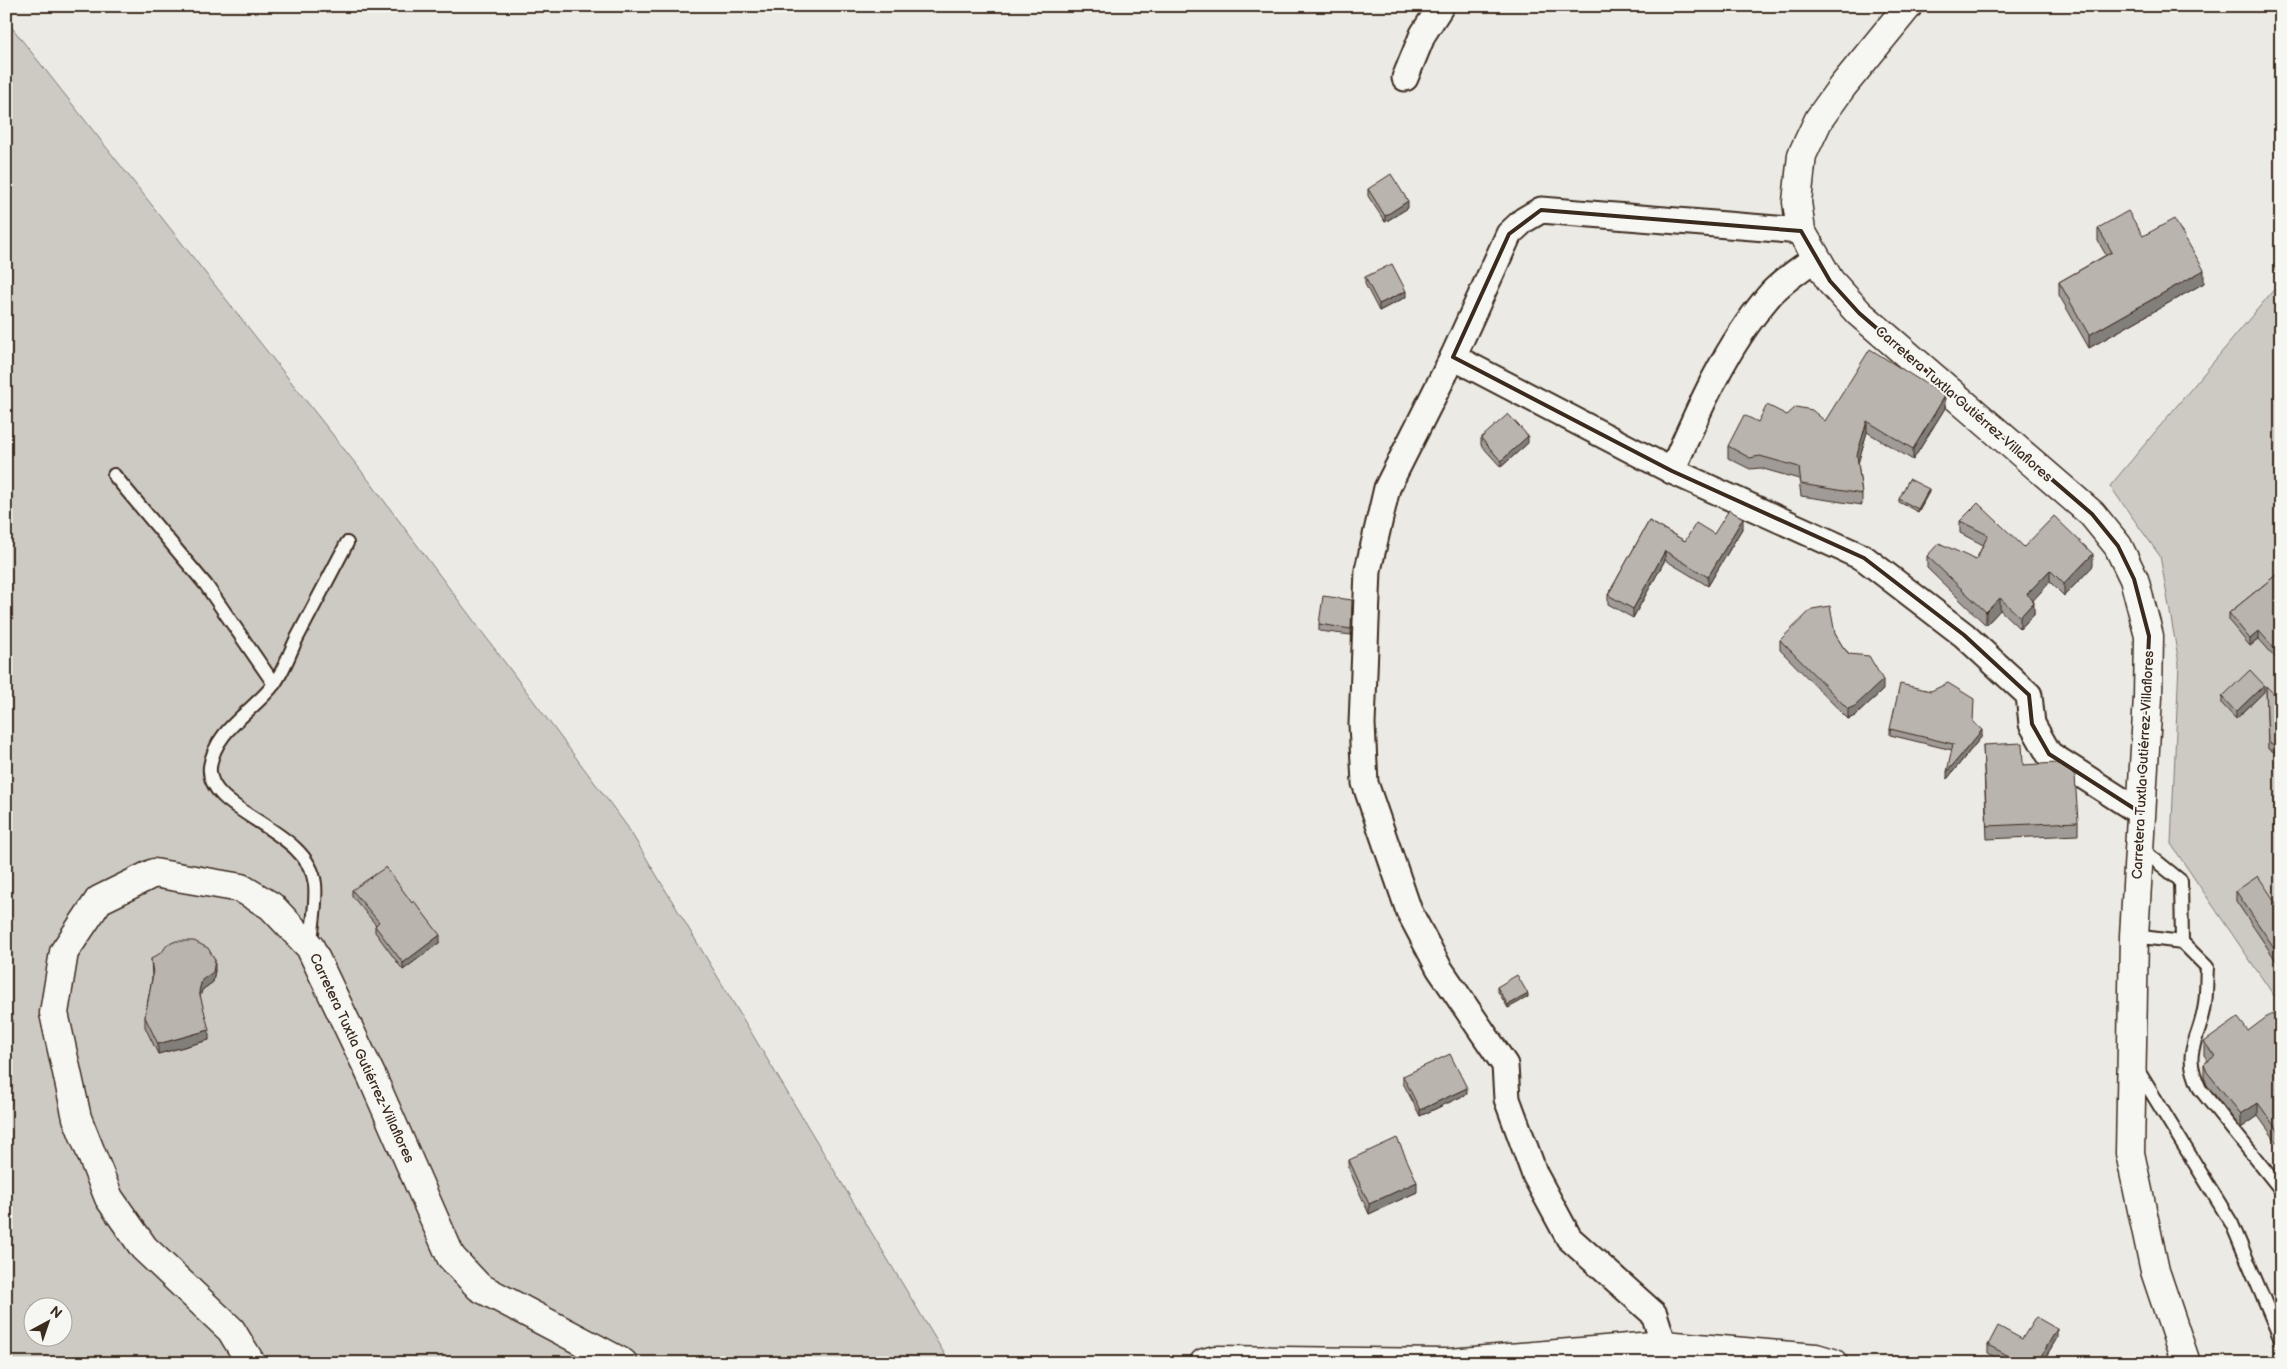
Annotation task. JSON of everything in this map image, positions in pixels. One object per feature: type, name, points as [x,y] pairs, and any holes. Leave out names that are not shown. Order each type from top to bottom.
[{"type":"main road","name":"Carretera Tuxtla Gutiérrez-Villaflores","points":[[1908,6],[1842,87],[1819,119],[1802,155],[1797,202],[1801,231],[1830,281],[1877,330],[2092,514],[2118,546],[2134,579],[2149,636],[2148,697],[2134,936],[2130,1153],[2155,1271],[2186,1363]]},
{"type":"main road","name":"Carretera Tuxtla Gutiérrez-Villaflores","points":[[251,1363],[231,1330],[144,1248],[109,1198],[77,1118],[54,1014],[64,952],[99,900],[154,873],[241,888],[271,906],[310,947],[372,1077],[451,1256],[479,1287],[623,1363]]},
{"type":"main road","points":[[1450,1363],[1664,1345],[1816,1358],[1833,1363]]},
{"type":"main road","points":[[1204,1363],[1215,1360],[1444,1363]]},
{"type":"street","points":[[1406,78],[1423,34],[1441,6]]},
{"type":"street","points":[[1664,1345],[1654,1314],[1569,1238],[1535,1175],[1507,1099],[1505,1065],[1439,968],[1409,912],[1365,783],[1362,724],[1368,570],[1387,488],[1453,357],[1509,234],[1524,220],[1541,210],[1801,231]]},
{"type":"street","points":[[1672,471],[1700,406],[1731,347],[1769,295],[1815,258]]},
{"type":"street","points":[[1453,357],[1672,471],[1864,558],[1964,635],[2029,695],[2032,724],[2049,754],[2141,813]]},
{"type":"lane","points":[[114,475],[206,585],[274,684]]},
{"type":"lane","points":[[310,947],[315,883],[309,866],[294,845],[239,810],[217,790],[210,768],[220,740],[242,714],[274,684],[347,543]]},
{"type":"lane","points":[[2139,847],[2181,881],[2182,942]]},
{"type":"lane","points":[[2134,936],[2182,942],[2207,967],[2205,1010],[2190,1056],[2191,1071],[2200,1089],[2281,1190]]},
{"type":"lane","points":[[2132,1060],[2232,1224],[2281,1340]]},
{"type":"highlighted area","points":[[1541,210],[1801,231],[1830,281],[1859,313],[2092,514],[2118,546],[2134,579],[2149,636],[2141,813],[2049,754],[2032,724],[2029,695],[1964,635],[1864,558],[1672,471],[1453,357],[1509,234]]},
{"type":"shaded area","points":[[6,20],[370,482],[627,826],[950,1363],[11,1363],[6,1357]]},
{"type":"shaded area","points":[[2281,281],[2281,1006],[2171,844],[2179,663],[2160,556],[2110,486]]},
{"type":"building","points":[[1391,174],[1408,201],[1385,216],[1368,189]]},
{"type":"building","points":[[2128,211],[2143,236],[2174,219],[2204,270],[2089,335],[2059,282],[2112,252],[2098,228]]},
{"type":"building","points":[[1392,264],[1406,291],[1379,304],[1365,277]]},
{"type":"building","points":[[1870,349],[1945,396],[1913,449],[1867,421],[1857,455],[1862,494],[1801,484],[1799,467],[1760,456],[1750,458],[1728,446],[1744,415],[1758,422],[1767,405],[1787,415],[1796,407],[1812,410],[1825,421]]},
{"type":"building","points":[[1508,414],[1528,436],[1501,461],[1481,438]]},
{"type":"building","points":[[1909,479],[1929,489],[1918,509],[1899,499]]},
{"type":"building","points":[[1978,503],[2024,547],[2054,516],[2093,554],[2064,584],[2050,570],[2027,594],[2034,602],[2020,617],[2000,598],[1986,612],[1927,556],[1939,543],[1976,560],[1988,535],[1960,521]]},
{"type":"building","points":[[1729,510],[1743,518],[1708,577],[1665,551],[1633,609],[1608,595],[1649,521],[1685,541],[1696,523],[1714,534]]},
{"type":"building","points":[[2281,571],[2281,656],[2259,631],[2250,639],[2229,613]]},
{"type":"building","points":[[1323,596],[1352,600],[1351,629],[1319,624]]},
{"type":"building","points":[[1830,606],[1835,634],[1843,647],[1849,654],[1869,656],[1883,680],[1855,706],[1848,709],[1780,640],[1812,609]]},
{"type":"building","points":[[2250,670],[2264,685],[2236,712],[2222,697]]},
{"type":"building","points":[[1948,683],[1974,699],[1973,722],[1982,730],[1947,772],[1953,744],[1890,729],[1900,684],[1931,691]]},
{"type":"building","points":[[2266,686],[2281,701],[2281,748],[2268,742]]},
{"type":"building","points":[[2022,743],[2023,765],[2057,763],[2075,775],[2078,822],[1987,826],[1983,745]]},
{"type":"building","points":[[386,867],[412,903],[414,901],[440,935],[403,963],[375,926],[379,922],[352,890]]},
{"type":"building","points":[[2258,876],[2278,906],[2281,904],[2281,958],[2236,891]]},
{"type":"building","points":[[176,941],[194,941],[208,948],[215,960],[213,972],[202,980],[199,991],[209,1030],[158,1044],[145,1017],[153,974],[151,959],[162,952],[167,945]]},
{"type":"building","points":[[1517,975],[1528,994],[1508,1005],[1497,987]]},
{"type":"building","points":[[2272,1013],[2281,1025],[2281,1135],[2258,1103],[2241,1114],[2207,1072],[2204,1064],[2215,1056],[2204,1042],[2238,1018],[2248,1031]]},
{"type":"building","points":[[1450,1054],[1467,1088],[1420,1110],[1403,1076]]},
{"type":"building","points":[[1397,1138],[1417,1182],[1369,1204],[1349,1160]]},
{"type":"building","points":[[2036,1317],[2057,1329],[2037,1363],[2010,1363],[2013,1358],[1988,1345],[1998,1326],[2022,1339]]}]
